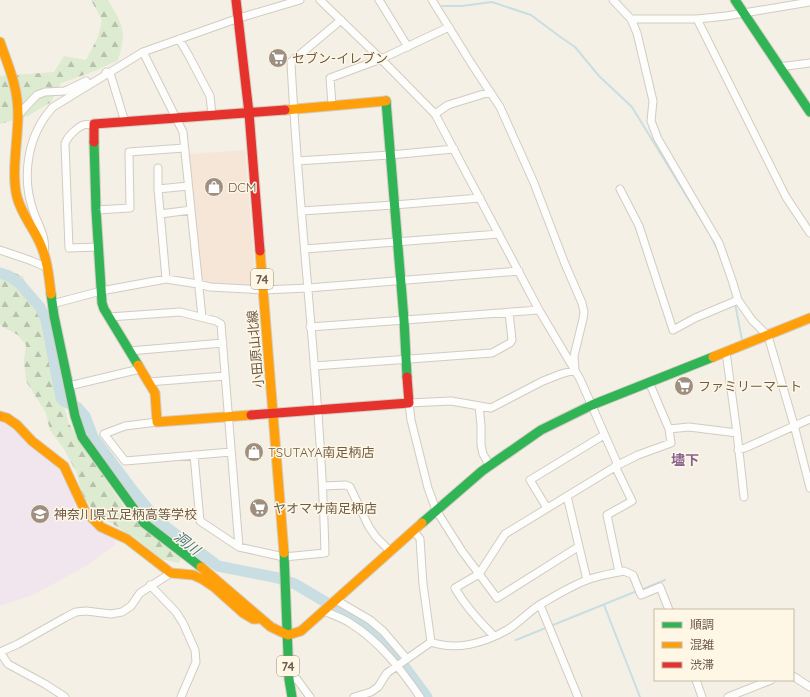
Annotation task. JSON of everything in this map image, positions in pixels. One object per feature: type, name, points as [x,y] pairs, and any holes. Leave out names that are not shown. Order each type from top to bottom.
[{"type":"street","name":"小田原山北線","points":[[236,0],[249,113],[284,558],[289,679],[292,697]]},
{"type":"street","points":[[267,0],[271,8]]},
{"type":"street","points":[[44,256],[45,240],[29,198],[27,177],[30,148],[36,132],[47,113],[53,107],[143,52],[239,18],[300,0]]},
{"type":"street","points":[[320,0],[382,59],[435,114],[539,310],[575,370],[592,405],[616,466],[632,501],[607,515],[619,572]]},
{"type":"street","points":[[379,0],[408,47]]},
{"type":"street","points":[[432,0],[500,106],[582,303],[584,312],[574,356],[575,370]]},
{"type":"street","points":[[613,0],[631,19],[637,33],[653,101],[651,120],[658,139],[719,243],[732,280],[735,301],[768,336],[794,425],[810,488]]},
{"type":"street","points":[[735,0],[810,112]]},
{"type":"street","points":[[631,19],[697,19],[810,2]]},
{"type":"street","points":[[697,19],[786,197],[810,233]]},
{"type":"street","points":[[194,456],[200,521],[239,547],[284,558],[325,553],[323,486],[293,109],[291,62],[340,20]]},
{"type":"street","points":[[332,105],[330,78],[382,59],[449,27]]},
{"type":"street","points":[[179,39],[210,96],[212,115]]},
{"type":"street","points":[[0,42],[15,83],[18,115],[15,186],[17,198],[39,241],[48,268],[52,304],[75,416],[82,437],[144,523],[214,578],[261,619],[278,631],[288,634],[302,631],[436,510],[490,466],[540,430],[592,405],[810,318]]},
{"type":"street","points":[[143,52],[183,132],[202,317]]},
{"type":"street","points":[[779,66],[810,63]]},
{"type":"street","points":[[18,115],[37,94],[44,92],[65,91],[98,74],[105,72],[110,73]]},
{"type":"street","points":[[110,73],[125,122]]},
{"type":"street","points":[[435,114],[448,105],[490,92]]},
{"type":"street","points":[[98,247],[69,248],[65,144],[66,139],[83,125],[386,101],[404,320],[405,360],[411,420],[428,488],[436,510],[462,551],[497,598],[578,547]]},
{"type":"street","points":[[94,124],[96,210],[102,303],[155,393],[157,422]]},
{"type":"street","points":[[96,210],[130,208],[129,152],[184,148]]},
{"type":"street","points":[[297,161],[454,149]]},
{"type":"street","points":[[158,168],[158,189],[166,279]]},
{"type":"street","points":[[158,189],[188,186]]},
{"type":"street","points":[[620,189],[639,226],[673,330],[695,318],[735,301]]},
{"type":"street","points":[[301,211],[480,198]]},
{"type":"street","points":[[160,214],[191,210]]},
{"type":"street","points":[[305,249],[499,234]]},
{"type":"street","points":[[0,250],[18,255],[48,268]]},
{"type":"street","points":[[52,304],[101,291],[166,279],[210,287],[262,290],[308,288],[519,271]]},
{"type":"street","points":[[310,327],[539,310]]},
{"type":"street","points":[[109,317],[180,312],[216,320],[221,324],[239,547]]},
{"type":"street","points":[[314,366],[492,353],[510,343],[512,340],[509,312]]},
{"type":"street","points":[[129,351],[223,343]]},
{"type":"street","points":[[726,352],[744,497]]},
{"type":"street","points":[[69,386],[140,369]]},
{"type":"street","points":[[231,452],[125,461],[104,434],[125,426],[157,422],[409,403],[451,401],[491,408],[543,381],[575,370]]},
{"type":"street","points":[[148,382],[225,376]]},
{"type":"street","points":[[494,636],[472,613],[455,588],[479,574],[506,534],[616,466],[638,455],[671,443],[669,429],[649,382]]},
{"type":"street","points":[[479,406],[481,445],[483,454],[490,466]]},
{"type":"street","points":[[0,416],[7,418],[64,466],[85,511],[93,520],[101,526],[127,539],[171,573],[193,575],[202,579],[214,587],[243,613],[253,619],[261,619]]},
{"type":"street","points":[[738,450],[810,419]]},
{"type":"street","points":[[669,429],[689,428],[737,433]]},
{"type":"street","points":[[547,508],[530,480],[604,435]]},
{"type":"street","points":[[323,486],[346,485],[350,487],[369,527],[376,537],[391,552]]},
{"type":"street","points":[[567,496],[587,580]]},
{"type":"street","points":[[414,531],[420,539],[423,584],[431,642]]},
{"type":"street","points":[[354,697],[371,692],[378,687],[387,674],[431,642],[448,646],[460,646],[469,645],[494,636],[507,630],[540,605],[587,580],[624,571],[633,576],[641,595],[660,588],[669,609]]},
{"type":"street","points":[[65,697],[45,684],[8,664],[0,652],[18,644],[76,612],[86,611],[111,614],[122,612],[131,606],[140,592],[171,573]]},
{"type":"street","points":[[150,585],[176,612],[183,623],[195,650],[196,662],[181,697]]},
{"type":"street","points":[[336,600],[370,620],[394,643],[407,659]]},
{"type":"street","points":[[540,605],[578,697]]},
{"type":"street","points":[[324,611],[365,632],[397,666],[420,697]]},
{"type":"street","points":[[794,677],[810,687]]},
{"type":"street","points":[[289,679],[296,678],[310,697]]},
{"type":"street","points":[[696,681],[702,697]]},
{"type":"street","points":[[728,697],[768,681]]},
{"type":"shaded area","points":[[245,150],[256,286],[205,282],[201,278],[189,154]]},
{"type":"shaded area","name":"神奈川県立足柄高等学校","points":[[0,420],[13,428],[54,462],[62,471],[61,474],[63,480],[67,481],[76,501],[75,505],[79,513],[82,514],[91,525],[114,536],[116,541],[115,545],[86,566],[33,595],[0,606]]},
{"type":"green space","points":[[91,0],[108,0],[117,16],[123,35],[118,60],[95,71],[61,83],[51,102],[28,116],[0,124],[0,76],[54,72],[64,56],[86,60],[98,37],[102,20]]},
{"type":"green space","points":[[0,268],[23,276],[41,321],[69,424],[132,519],[181,558],[179,563],[162,559],[133,536],[96,514],[82,495],[77,473],[64,449],[50,430],[46,413],[26,381],[24,361],[26,345],[18,335],[0,324]]},
{"type":"waterway","points":[[442,6],[462,6],[492,2],[531,15],[575,47],[599,76],[632,107],[711,236],[720,255]]},
{"type":"waterway","name":"洞川","points":[[0,273],[9,276],[19,283],[40,307],[46,320],[61,398],[78,408],[85,416],[93,437],[134,492],[158,521],[218,566],[278,578],[295,584],[366,626],[396,655],[427,697]]},
{"type":"waterway","points":[[735,303],[742,340]]},
{"type":"waterway","points":[[641,590],[665,580]]},
{"type":"waterway","points":[[516,640],[637,591]]},
{"type":"waterway","points":[[604,605],[640,697]]},
{"type":"traffic: fast","points":[[735,0],[810,112]]},
{"type":"traffic: fast","points":[[386,101],[404,320],[407,377]]},
{"type":"traffic: fast","points":[[94,142],[96,210],[102,303],[104,309],[138,365]]},
{"type":"traffic: fast","points":[[51,294],[54,316],[75,416],[82,437],[144,523],[201,567]]},
{"type":"traffic: fast","points":[[422,523],[482,471],[541,430],[592,405],[713,357]]},
{"type":"traffic: fast","points":[[284,553],[289,679],[292,697]]},
{"type":"traffic: slow","points":[[0,42],[12,78],[18,105],[15,188],[21,209],[42,247],[46,260],[51,294]]},
{"type":"traffic: slow","points":[[285,110],[386,101]]},
{"type":"traffic: slow","points":[[260,251],[284,553]]},
{"type":"traffic: slow","points":[[713,357],[810,318]]},
{"type":"traffic: slow","points":[[138,365],[155,393],[157,422],[251,415]]},
{"type":"traffic: slow","points":[[0,416],[7,418],[17,425],[32,441],[64,466],[85,511],[101,527],[127,539],[171,573],[193,575],[202,579],[214,587],[243,613],[253,619],[257,619]]},
{"type":"traffic: slow","points":[[201,567],[271,627],[288,635],[301,631],[422,523]]},
{"type":"traffic: jam","points":[[236,0],[249,113],[260,251]]},
{"type":"traffic: jam","points":[[94,142],[94,124],[285,110]]},
{"type":"traffic: jam","points":[[251,415],[409,403],[407,377]]},
{"type":"place","name":"セブン-イレブン","points":[[278,58]]},
{"type":"place","name":"DCM","points":[[214,187]]},
{"type":"place","name":"ファミリーマート","points":[[684,386]]},
{"type":"place","name":"TSUTAYA南足柄店","points":[[254,452]]},
{"type":"place","name":"ヤオマサ南足柄店","points":[[259,508]]},
{"type":"place","name":"神奈川県立足柄高等学校","points":[[40,514]]},
{"type":"district","name":"壗下","points":[[685,460]]}]
